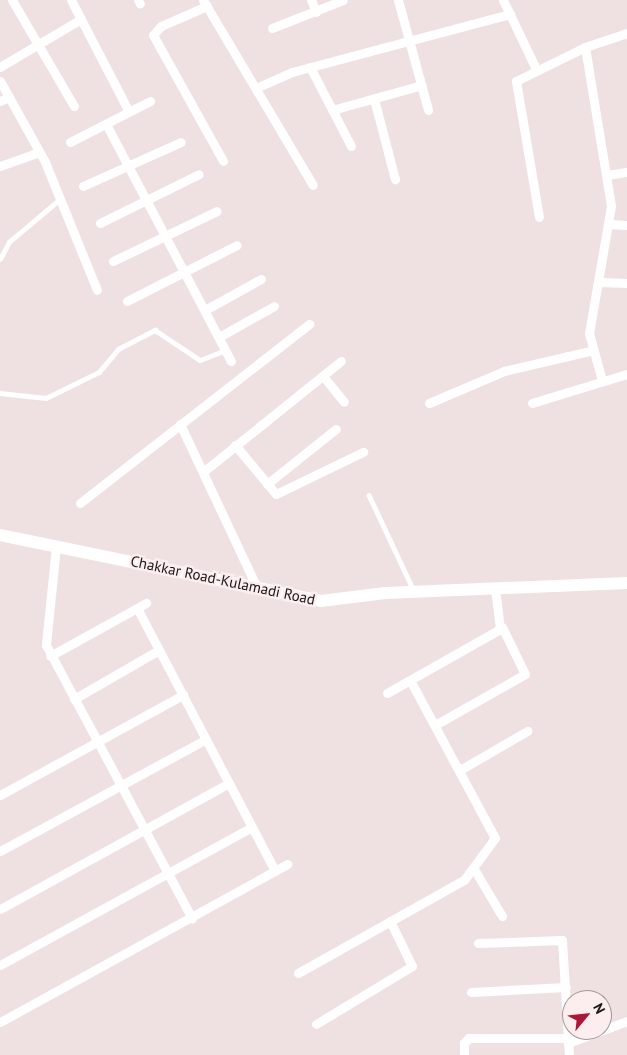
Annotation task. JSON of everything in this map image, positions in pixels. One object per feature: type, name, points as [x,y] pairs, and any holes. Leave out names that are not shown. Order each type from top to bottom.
[{"type":"street","points":[[12,0],[74,106]]},
{"type":"street","points":[[70,0],[129,112]]},
{"type":"street","points":[[311,0],[316,12]]},
{"type":"street","points":[[272,28],[343,0]]},
{"type":"street","points":[[398,0],[411,39],[428,110]]},
{"type":"street","points":[[503,0],[536,69]]},
{"type":"street","points":[[223,161],[153,35],[161,26],[205,3],[313,185]]},
{"type":"street","points":[[256,88],[310,67],[510,14]]},
{"type":"street","points":[[0,67],[80,19]]},
{"type":"street","points":[[539,217],[516,84],[536,69],[585,47],[627,33]]},
{"type":"street","points":[[585,47],[607,175],[609,224],[590,329],[602,381]]},
{"type":"street","points":[[310,67],[351,146]]},
{"type":"street","points":[[0,81],[39,152],[96,290]]},
{"type":"street","points":[[332,110],[422,85]]},
{"type":"street","points":[[0,102],[9,97]]},
{"type":"street","points":[[374,99],[395,179]]},
{"type":"street","points":[[70,142],[150,101]]},
{"type":"street","points":[[106,124],[231,360]]},
{"type":"street","points":[[83,186],[181,142]]},
{"type":"street","points":[[0,166],[39,152]]},
{"type":"street","points":[[607,175],[627,172]]},
{"type":"street","points":[[100,223],[200,174]]},
{"type":"street","points":[[113,260],[217,211]]},
{"type":"street","points":[[609,224],[627,224]]},
{"type":"street","points":[[127,301],[238,245]]},
{"type":"street","points":[[205,310],[261,279]]},
{"type":"street","points":[[600,282],[627,284]]},
{"type":"street","points":[[219,337],[274,306]]},
{"type":"street","points":[[80,503],[309,324]]},
{"type":"street","points":[[429,403],[504,372],[594,350]]},
{"type":"street","points":[[202,472],[341,361]]},
{"type":"street","points":[[532,403],[627,374]]},
{"type":"street","points":[[323,376],[344,402]]},
{"type":"street","points":[[180,424],[257,588]]},
{"type":"street","points":[[267,484],[336,429]]},
{"type":"street","points":[[235,445],[267,484],[280,494],[363,452]]},
{"type":"street","name":"Chakkar Road-Kulamadi Road","points":[[0,535],[321,601],[414,592],[627,583]]},
{"type":"street","points":[[56,546],[44,638],[50,656],[192,918]]},
{"type":"street","points":[[435,724],[525,674],[502,627],[495,590]]},
{"type":"street","points":[[50,656],[146,603]]},
{"type":"street","points":[[137,608],[274,871]]},
{"type":"street","points":[[387,693],[502,627]]},
{"type":"street","points":[[74,699],[159,650]]},
{"type":"street","points":[[298,973],[464,880],[474,869],[495,835],[410,680]]},
{"type":"street","points":[[0,795],[183,695]]},
{"type":"street","points":[[460,770],[527,731]]},
{"type":"street","points":[[0,851],[122,787],[206,739]]},
{"type":"street","points":[[0,909],[229,783]]},
{"type":"street","points":[[1,961],[252,827]]},
{"type":"street","points":[[0,1022],[287,864]]},
{"type":"street","points":[[474,869],[502,916]]},
{"type":"street","points":[[316,1024],[412,966],[390,921]]},
{"type":"street","points":[[478,942],[562,940],[566,990]]},
{"type":"street","points":[[471,992],[566,987]]},
{"type":"street","points":[[612,1026],[627,1021]]},
{"type":"street","points":[[464,1055],[464,1043],[469,1038],[562,1040]]},
{"type":"street","points":[[568,1040],[569,1055]]},
{"type":"lane","points":[[0,259],[9,242],[60,199]]},
{"type":"lane","points":[[0,393],[46,398],[103,370],[118,350],[155,330],[200,360],[226,350]]},
{"type":"lane","points":[[369,495],[414,592]]}]
